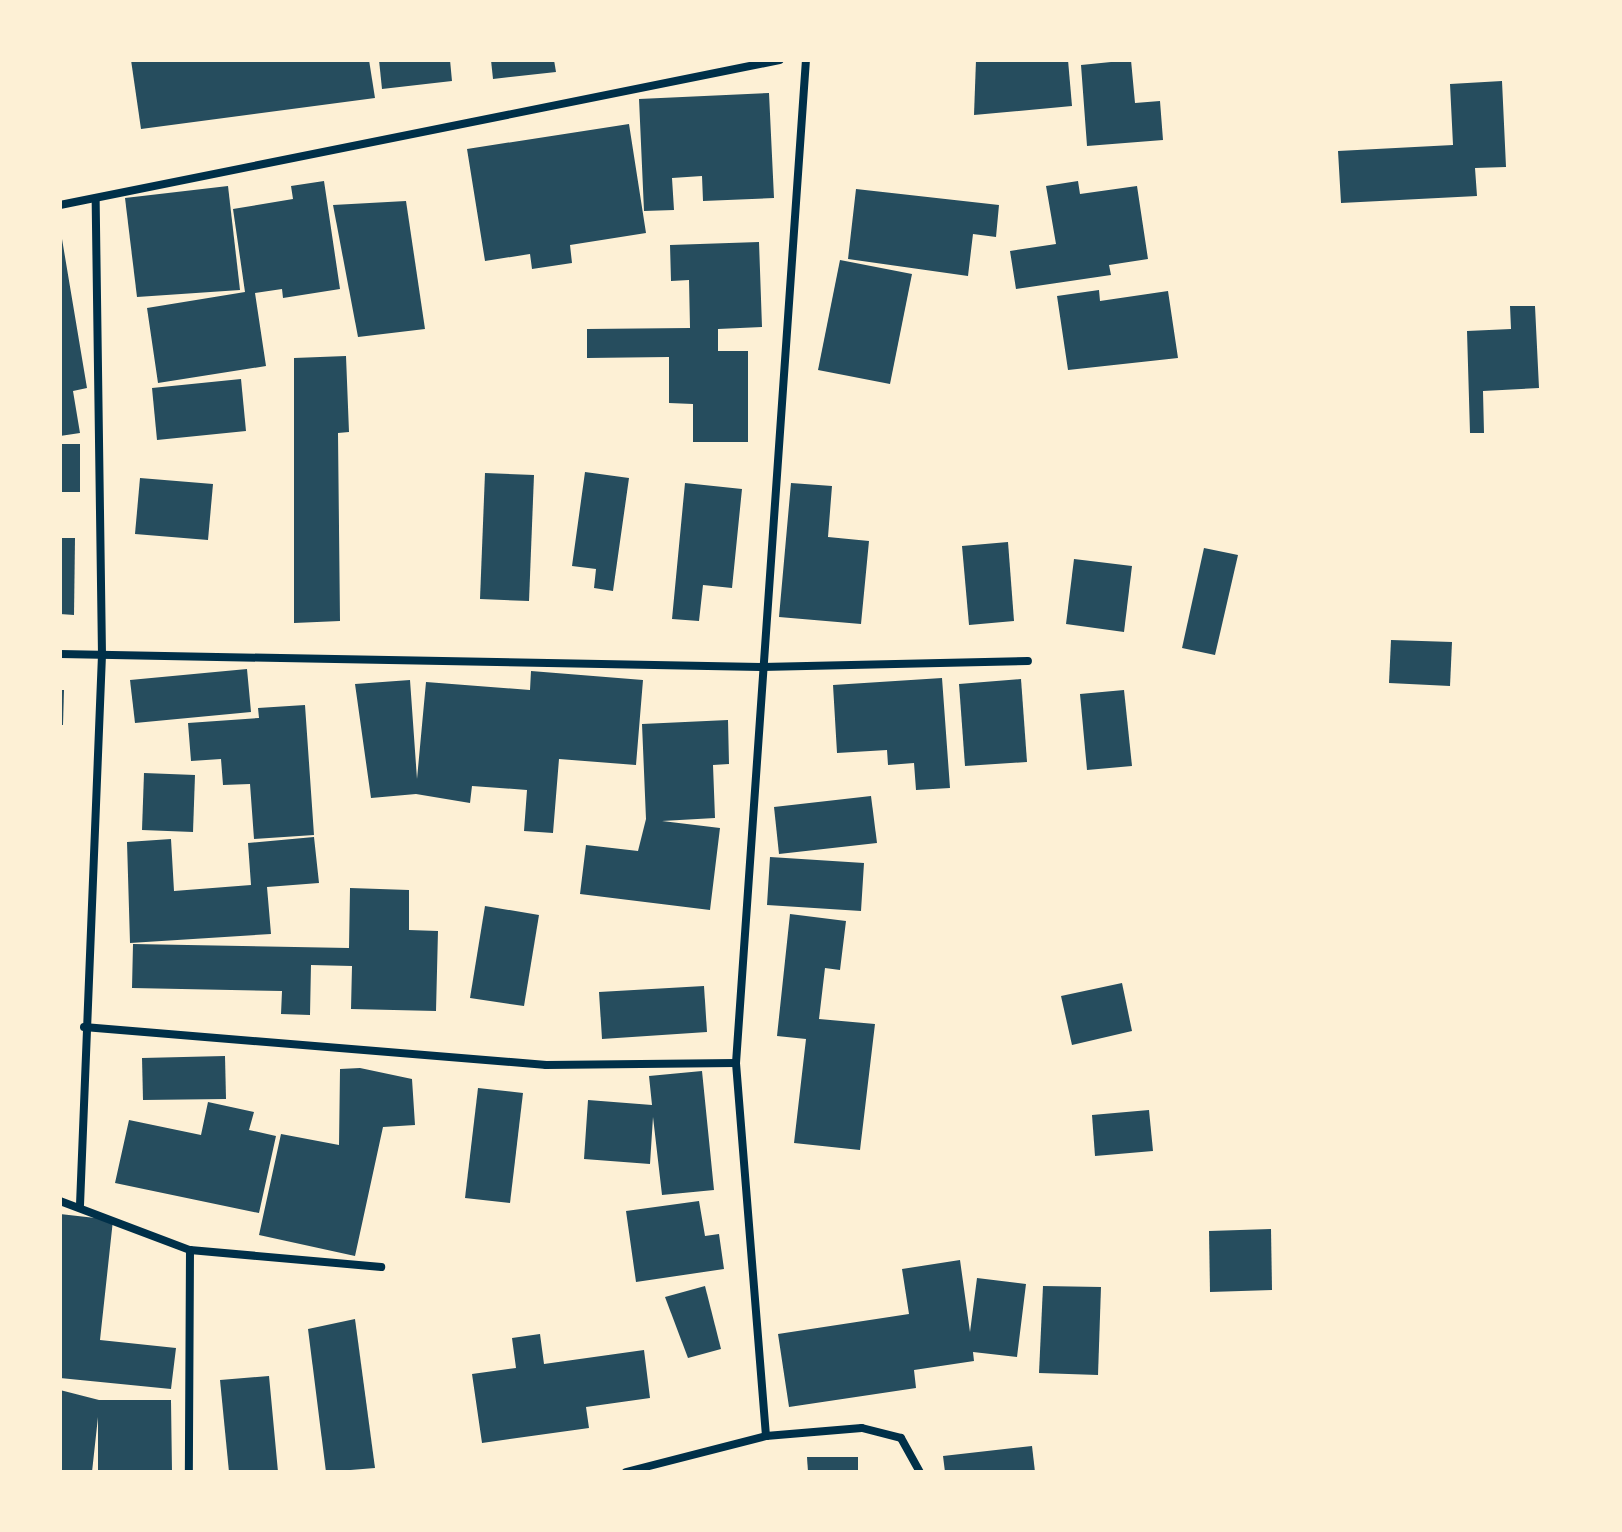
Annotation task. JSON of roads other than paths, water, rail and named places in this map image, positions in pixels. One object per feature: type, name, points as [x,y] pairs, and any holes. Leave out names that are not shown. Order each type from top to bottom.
[{"type":"street","points":[[60,205],[780,60]]},
{"type":"street","points":[[766,1436],[736,1063],[761,667],[806,60]]},
{"type":"street","points":[[80,1205],[84,1027],[102,655],[96,199]]},
{"type":"street","points":[[60,654],[761,667],[1028,661]]},
{"type":"street","points":[[84,1027],[546,1065],[736,1063]]},
{"type":"street","points":[[60,1201],[80,1205],[190,1250],[381,1267]]},
{"type":"street","points":[[189,1472],[190,1250]]},
{"type":"street","points":[[626,1472],[766,1436],[862,1428],[901,1438],[920,1472]]}]
